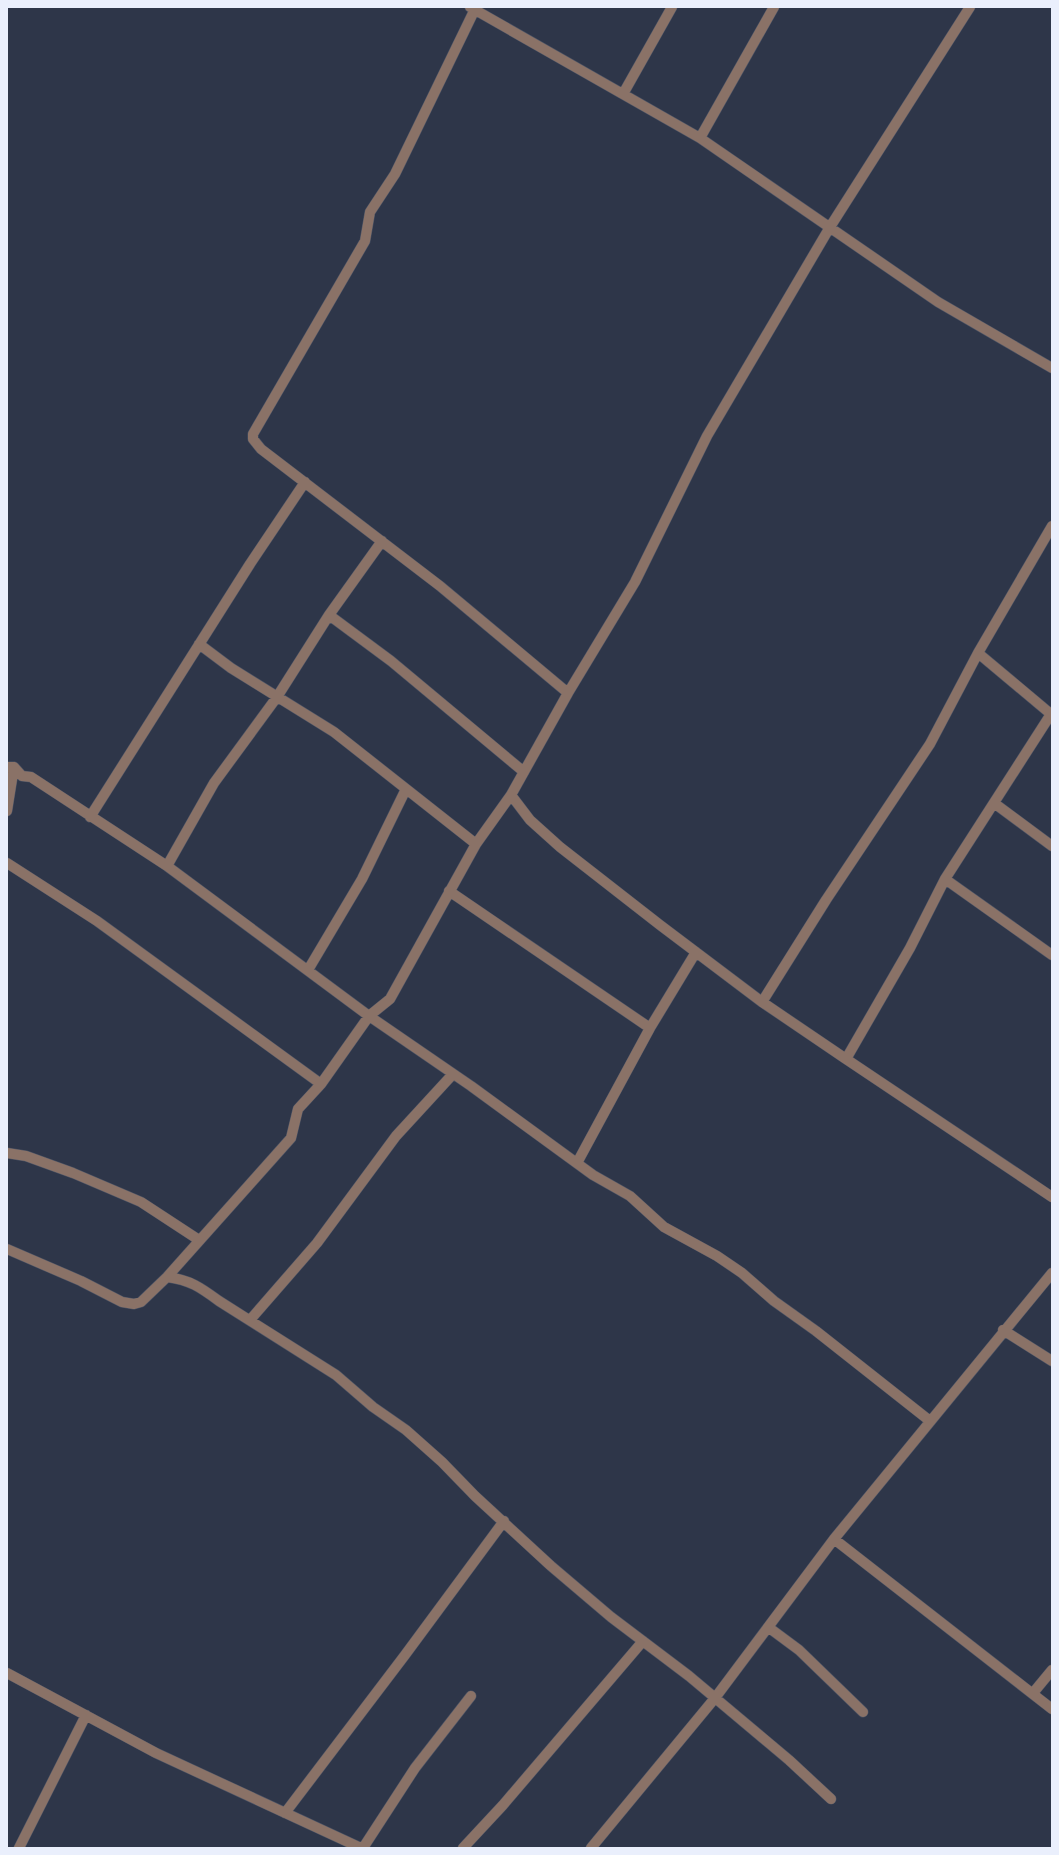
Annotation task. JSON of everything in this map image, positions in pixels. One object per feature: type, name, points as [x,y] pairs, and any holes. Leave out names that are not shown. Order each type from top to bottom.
[{"type":"street","points":[[623,94],[672,7]]},
{"type":"street","points":[[700,138],[774,7]]},
{"type":"street","points":[[7,1249],[81,1281],[122,1302],[141,1302],[167,1277],[291,1138],[298,1109],[321,1084],[369,1016],[390,999],[476,844],[511,795],[568,693],[636,582],[707,436],[830,227],[970,7]]},
{"type":"street","points":[[568,693],[440,586],[255,444],[253,434],[365,241],[370,212],[395,174],[474,8],[700,138],[938,302],[1052,368]]},
{"type":"street","points":[[90,817],[250,564],[305,482]]},
{"type":"street","points":[[762,1002],[826,900],[930,744],[978,653],[1052,526]]},
{"type":"street","points":[[166,866],[214,783],[277,697],[329,615],[382,541]]},
{"type":"street","points":[[329,615],[391,661],[524,772]]},
{"type":"street","points":[[199,644],[231,668],[334,732],[476,844]]},
{"type":"street","points":[[846,1060],[910,948],[945,879],[1052,715],[978,653]]},
{"type":"street","points":[[10,767],[22,776],[31,777],[166,866],[369,1016],[577,1163],[630,1196],[664,1228],[717,1256],[742,1273],[774,1301],[816,1331],[930,1421]]},
{"type":"street","points":[[7,811],[10,767]]},
{"type":"street","points":[[308,970],[362,879],[406,789]]},
{"type":"street","points":[[511,795],[530,820],[560,847],[762,1002],[846,1060],[1052,1197]]},
{"type":"street","points":[[994,803],[1052,846]]},
{"type":"street","points":[[7,863],[97,921],[321,1084]]},
{"type":"street","points":[[945,879],[1052,955]]},
{"type":"street","points":[[450,891],[650,1028]]},
{"type":"street","points":[[577,1163],[650,1028],[696,952]]},
{"type":"street","points":[[250,1320],[317,1244],[396,1136],[453,1074]]},
{"type":"street","points":[[7,1153],[26,1156],[72,1173],[141,1202],[199,1240]]},
{"type":"street","points":[[591,1848],[715,1698],[834,1539],[1052,1273]]},
{"type":"street","points":[[167,1277],[184,1279],[194,1283],[336,1375],[373,1407],[406,1430],[442,1462],[475,1496],[504,1521],[551,1566],[611,1617],[715,1698],[789,1760],[831,1799]]},
{"type":"street","points":[[1004,1330],[1052,1361]]},
{"type":"street","points":[[285,1813],[405,1655],[504,1521]]},
{"type":"street","points":[[834,1539],[1052,1709]]},
{"type":"street","points":[[768,1627],[799,1650],[863,1712]]},
{"type":"street","points":[[463,1848],[503,1805],[643,1642]]},
{"type":"street","points":[[1033,1693],[1052,1670]]},
{"type":"street","points":[[8,1675],[156,1753],[362,1848],[415,1768],[471,1696]]},
{"type":"street","points":[[19,1848],[86,1715]]}]
